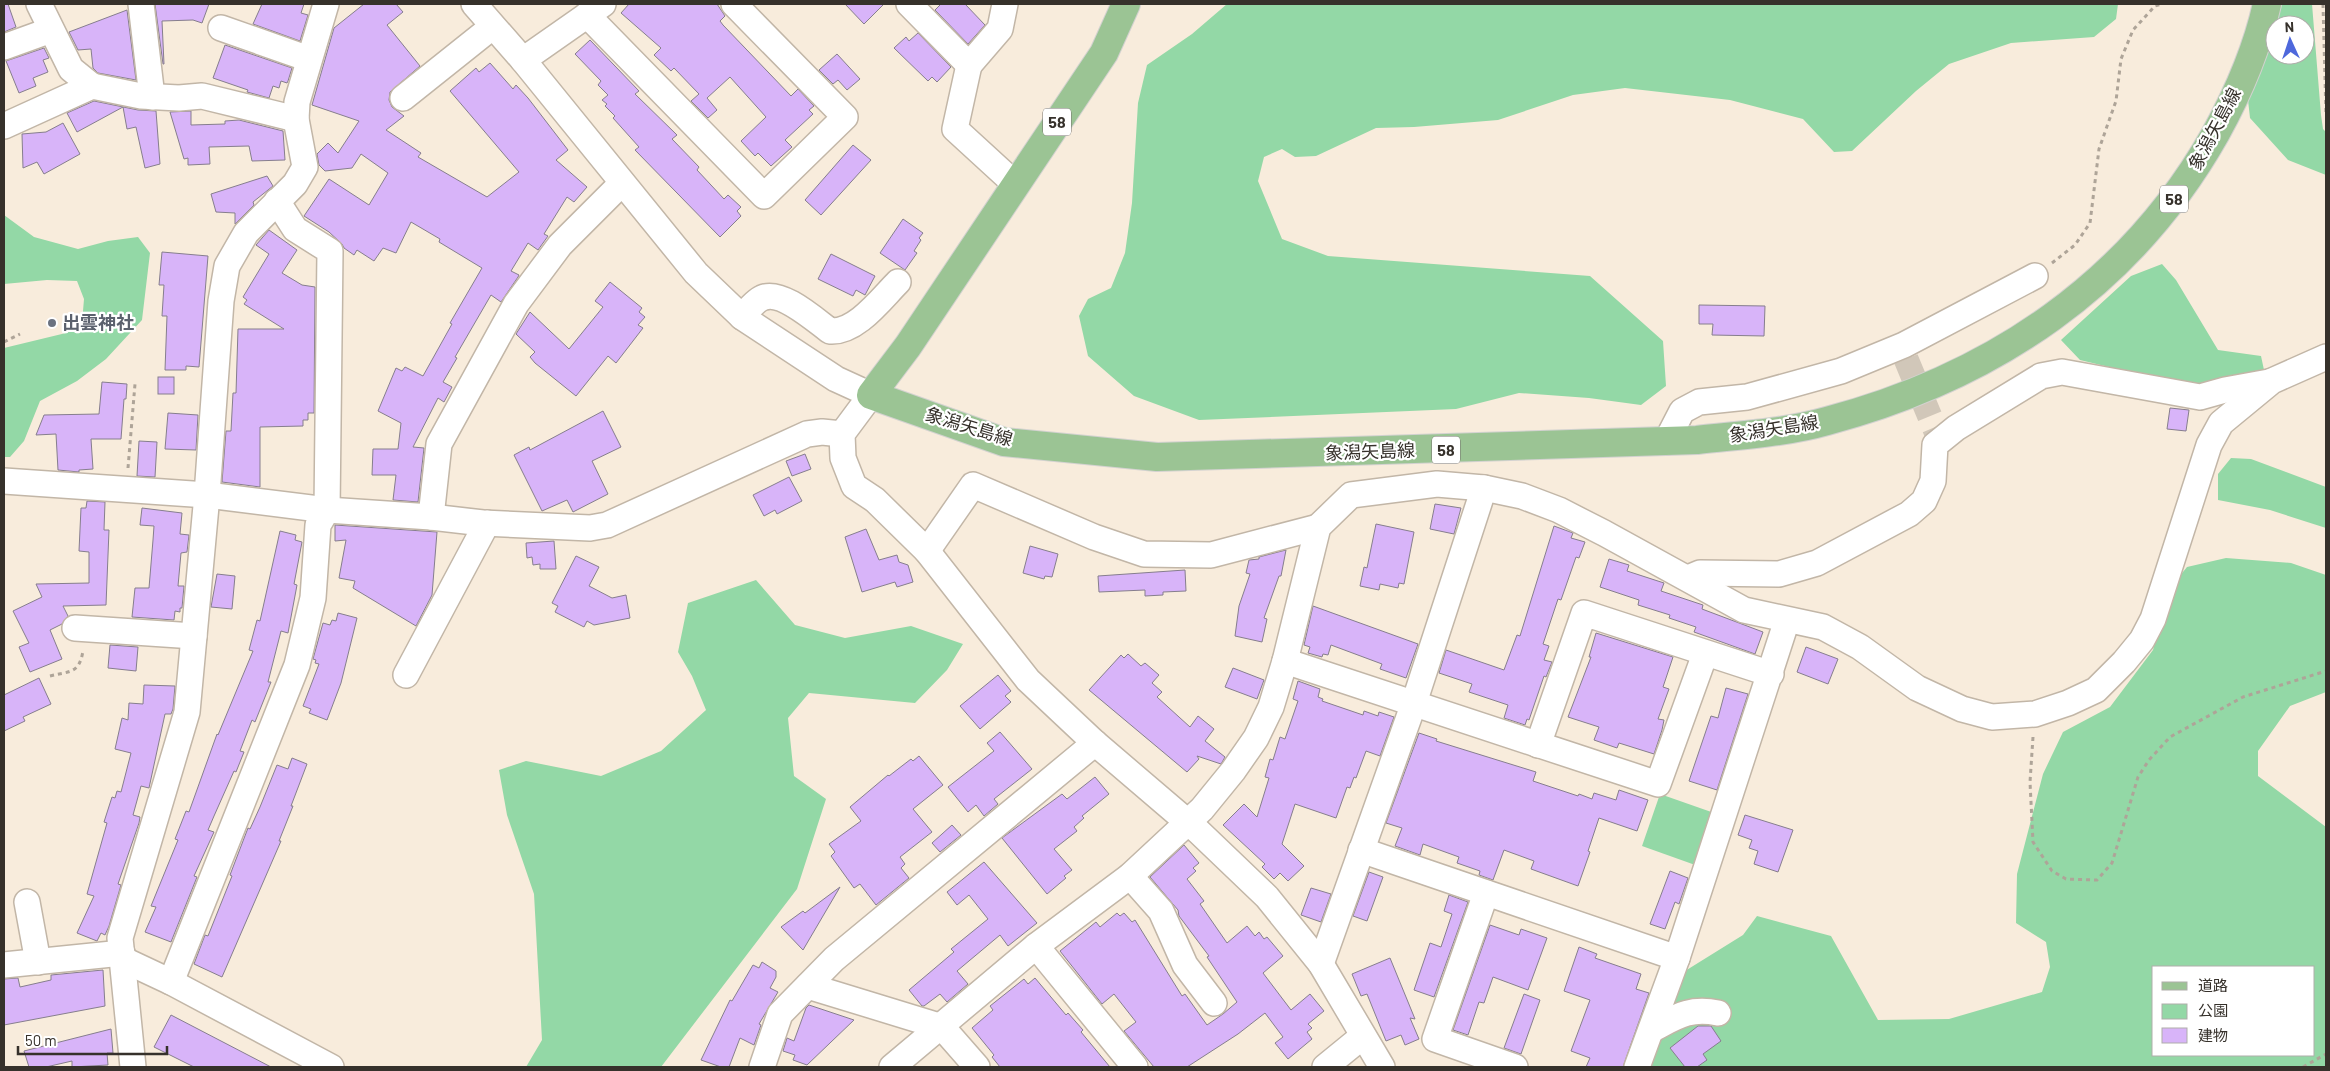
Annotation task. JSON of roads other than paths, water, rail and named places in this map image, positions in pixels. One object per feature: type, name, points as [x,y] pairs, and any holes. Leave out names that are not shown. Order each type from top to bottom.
[{"type":"main road","name":"58","points":[[871,395],[908,346],[1104,53],[1126,4]]},
{"type":"main road","name":"象潟矢島線","points":[[871,395],[1004,442],[1157,457],[1666,442],[1779,430],[1826,422],[1926,389],[1965,370],[2012,344],[2058,314],[2100,280],[2171,203],[2198,164],[2225,116],[2246,70],[2267,4]]},
{"type":"street","points":[[39,4],[71,69],[92,86],[152,97],[202,96],[296,118]]},
{"type":"street","points":[[141,4],[152,97]]},
{"type":"street","points":[[133,1067],[120,938],[187,712],[207,495],[221,301],[227,266],[246,233],[294,184],[305,167],[296,118],[297,102],[326,4]]},
{"type":"street","points":[[474,4],[492,27],[523,60],[696,273],[742,317],[836,379],[871,395],[842,434],[843,458],[854,486],[875,500],[927,552],[1028,680],[1094,743],[1188,823],[1267,897],[1322,964],[1382,1067]]},
{"type":"street","points":[[523,60],[595,10],[764,196],[845,117],[734,4]]},
{"type":"street","points":[[909,4],[969,65]]},
{"type":"street","points":[[1006,4],[1000,29],[969,65],[955,130],[1015,184]]},
{"type":"street","points":[[403,98],[492,27]]},
{"type":"street","points":[[221,28],[309,59]]},
{"type":"street","points":[[4,47],[51,30]]},
{"type":"street","points":[[4,126],[92,86]]},
{"type":"street","points":[[430,517],[439,444],[516,304],[560,245],[622,183]]},
{"type":"street","points":[[171,982],[297,666],[313,598],[318,525],[327,510],[330,251],[295,229],[277,200]]},
{"type":"street","points":[[1666,442],[1682,411],[1699,402],[1747,397],[1903,353],[2036,276]]},
{"type":"street","points":[[742,317],[762,298],[774,296],[786,300],[830,331],[838,332],[854,326],[898,282]]},
{"type":"street","points":[[1688,578],[1700,573],[1779,574],[1817,563],[1909,514],[1924,501],[1933,481],[1934,445],[1956,428],[2041,376],[2062,372],[2200,397],[2272,381],[2326,357]]},
{"type":"street","points":[[927,552],[973,485],[1094,537],[1144,554],[1212,555],[1318,527],[1351,495],[1437,484],[1484,488],[1522,496],[1559,510],[1688,578],[1744,610],[1823,627],[1860,647],[1917,688],[1962,709],[1992,717],[2035,714],[2068,703],[2096,690],[2124,662],[2142,640],[2153,619],[2209,446],[2221,423],[2272,381]]},
{"type":"street","points":[[4,481],[207,495],[327,510],[487,523],[590,528],[607,525],[807,434],[822,432],[842,434]]},
{"type":"street","points":[[1322,964],[1414,703],[1484,488]]},
{"type":"street","points":[[406,675],[487,523]]},
{"type":"street","points":[[892,1067],[942,1027],[1036,946],[1130,876],[1188,823],[1233,771],[1256,738],[1271,707],[1286,662],[1318,527]]},
{"type":"street","points":[[1538,745],[1584,613],[1771,674]]},
{"type":"street","points":[[1638,1067],[1771,674],[1787,620]]},
{"type":"street","points":[[80,628],[194,636]]},
{"type":"street","points":[[1286,662],[1658,784],[1705,654]]},
{"type":"street","points":[[762,1067],[780,1014],[834,959],[1094,743]]},
{"type":"street","points":[[1361,850],[1676,958]]},
{"type":"street","points":[[1130,876],[1161,911],[1185,965],[1214,1003]]},
{"type":"street","points":[[1486,893],[1435,1039],[1515,1067]]},
{"type":"street","points":[[27,902],[38,962]]},
{"type":"street","points":[[1036,946],[1136,1067]]},
{"type":"street","points":[[4,965],[122,956],[331,1067]]},
{"type":"street","points":[[808,986],[942,1027],[976,1067]]},
{"type":"street","points":[[1651,1030],[1685,1012],[1703,1010],[1718,1013]]},
{"type":"street","points":[[1325,1067],[1363,1036]]},
{"type":"tunnel","points":[[1906,359],[1940,441]]},
{"type":"place","name":"出雲神社","points":[[52,323]]}]
